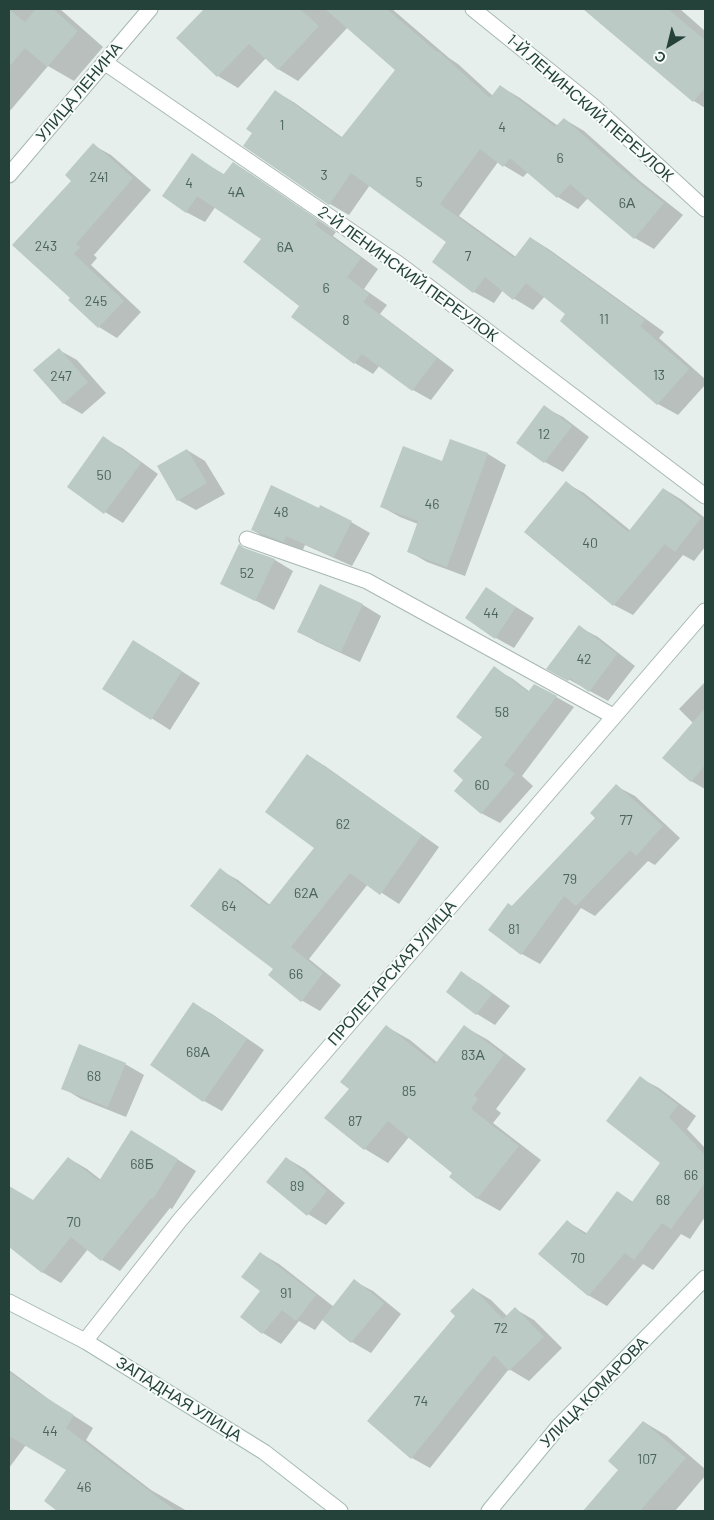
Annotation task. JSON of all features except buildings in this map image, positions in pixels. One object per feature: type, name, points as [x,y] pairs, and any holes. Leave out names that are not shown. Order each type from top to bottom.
[{"type":"street","name":"УЛИЦА ЛЕНИНА","points":[[9,175],[150,9]]},
{"type":"street","name":"1-Й ЛЕНИНСКИЙ ПЕРЕУЛОК","points":[[473,9],[593,106],[705,209]]},
{"type":"street","name":"2-Й ЛЕНИНСКИЙ ПЕРЕУЛОК","points":[[104,62],[400,265],[705,496]]},
{"type":"street","points":[[247,539],[367,581],[613,716]]},
{"type":"street","name":"ПРОЛЕТАРСКАЯ УЛИЦА","points":[[85,1341],[180,1220],[705,611]]},
{"type":"street","name":"УЛИЦА КОМАРОВА","points":[[489,1511],[559,1426],[705,1278]]},
{"type":"street","name":"ЗАПАДНАЯ УЛИЦА","points":[[9,1302],[85,1341],[264,1452],[340,1511]]}]
